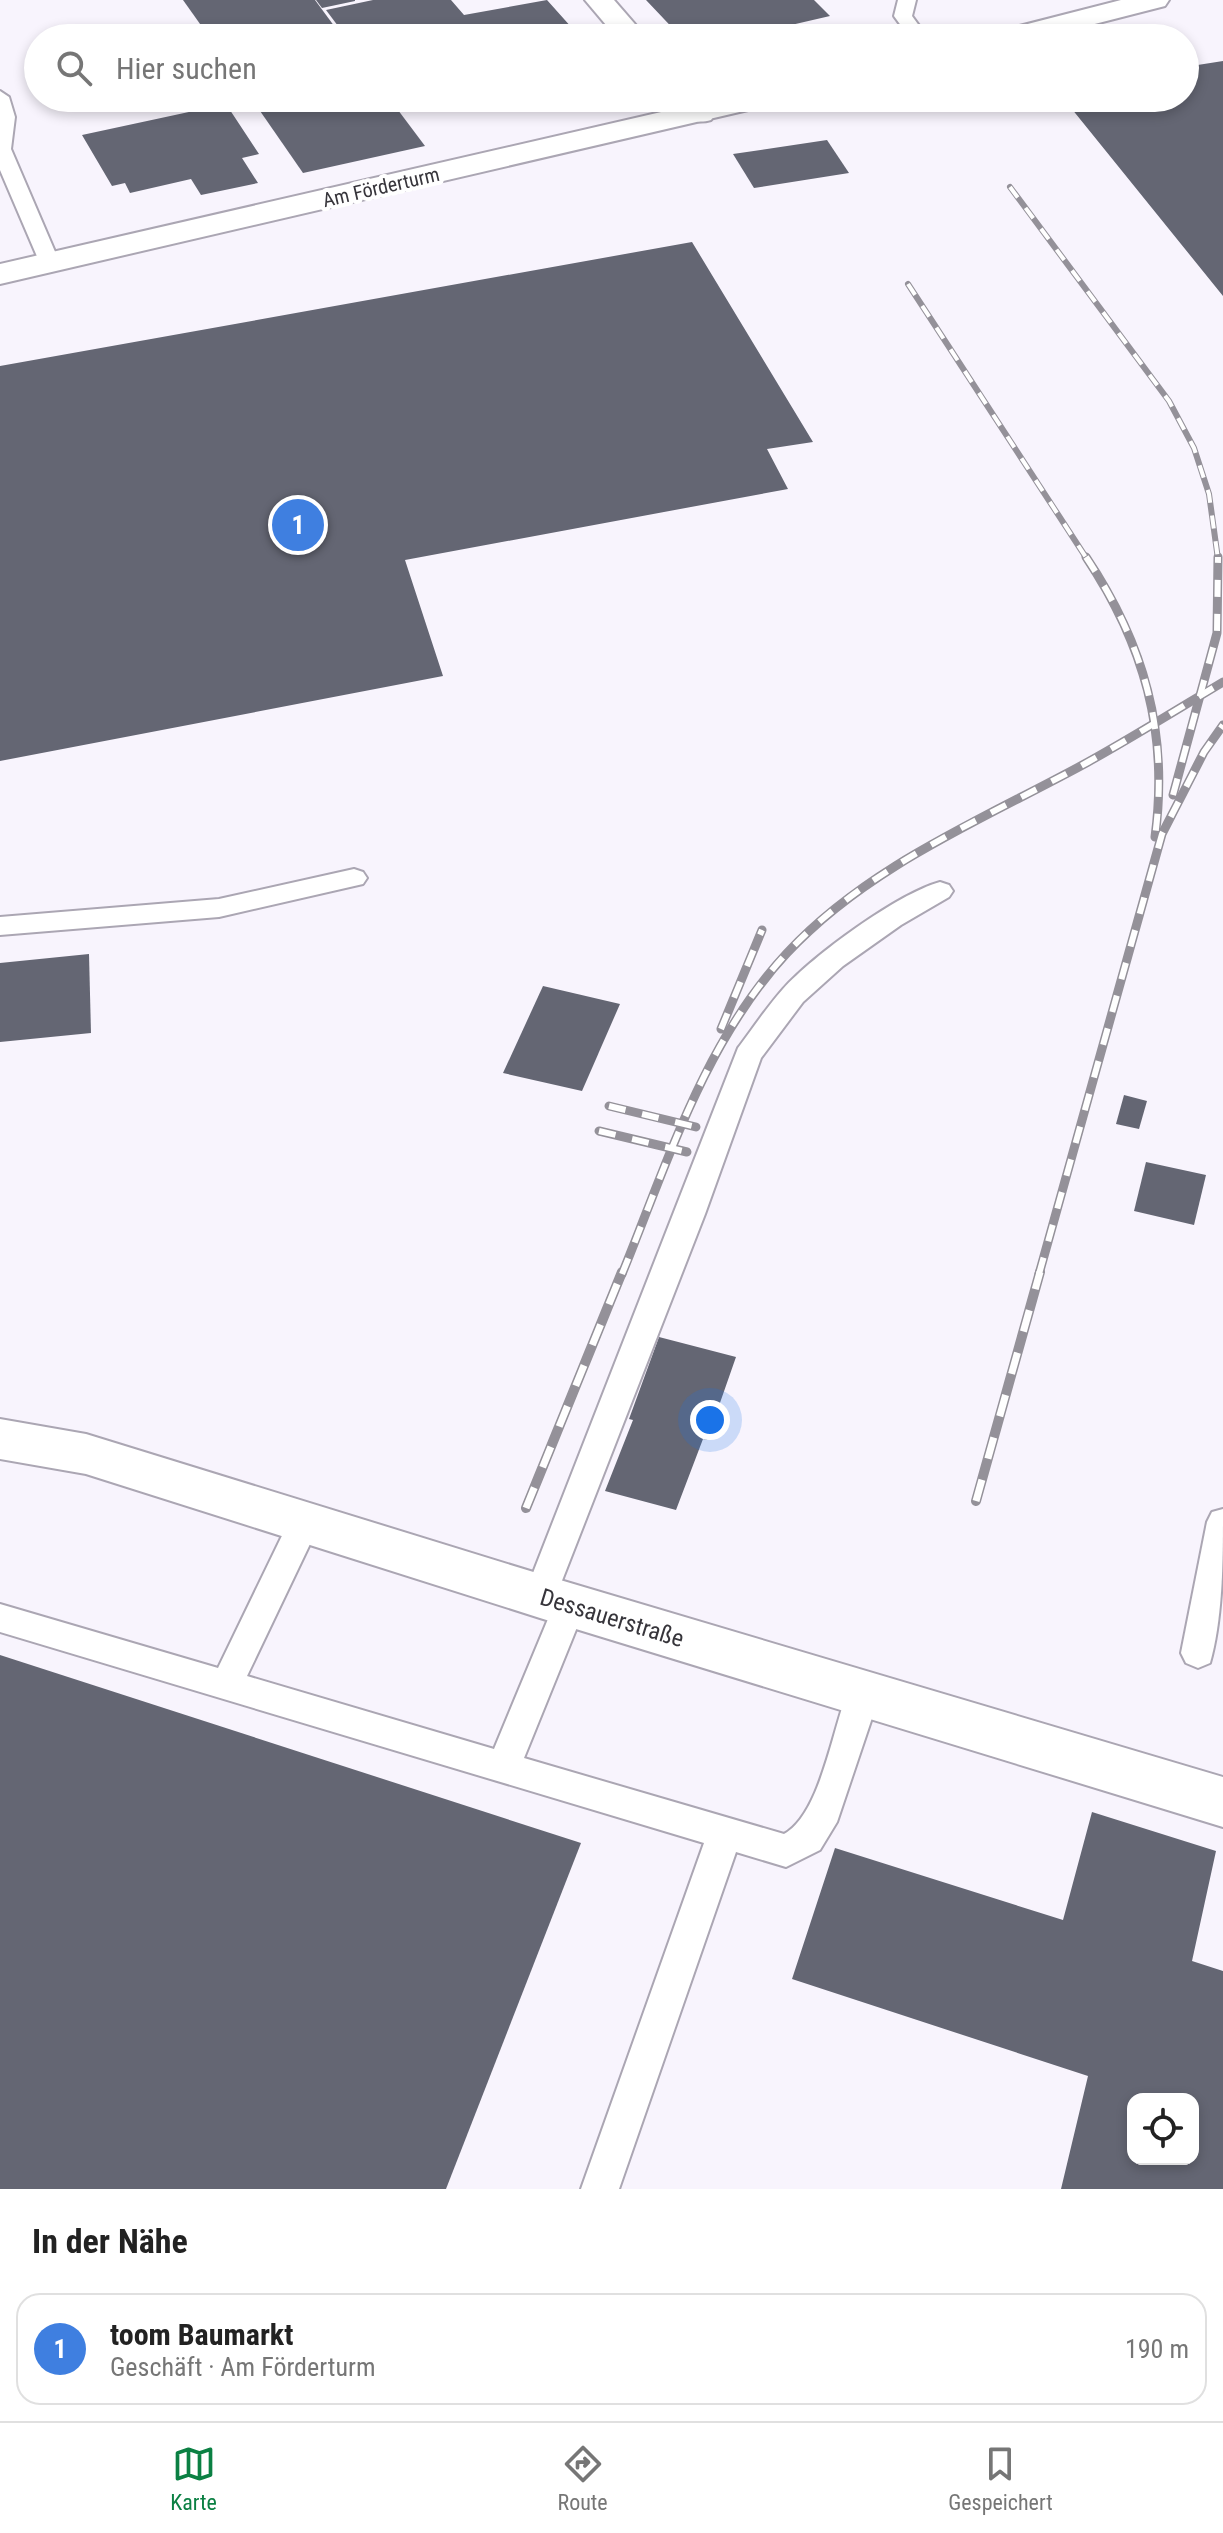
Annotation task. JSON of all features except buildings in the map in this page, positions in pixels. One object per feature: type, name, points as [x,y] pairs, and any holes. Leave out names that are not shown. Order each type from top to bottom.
[{"type":"street","points":[[599,0],[620,24]]},
{"type":"street","points":[[1061,24],[1155,0]]},
{"type":"street","name":"Am Förderturm","points":[[0,274],[669,112]]},
{"type":"street","name":"Dessauerstraße","points":[[0,1439],[86,1454],[555,1601],[1223,1802]]},
{"type":"lane","points":[[907,0],[903,16],[909,24]]},
{"type":"lane","points":[[0,97],[5,117],[1,149],[49,261]]},
{"type":"lane","points":[[0,926],[219,908],[354,878]]},
{"type":"lane","points":[[503,1767],[555,1601],[684,1228],[748,1055],[793,995],[834,959],[892,918],[940,891]]},
{"type":"lane","points":[[1198,1653],[1223,1522]]},
{"type":"lane","points":[[226,1685],[304,1523]]},
{"type":"lane","points":[[0,1618],[786,1851],[808,1839],[825,1811],[863,1694]]},
{"type":"lane","points":[[600,2189],[725,1833]]},
{"type":"railway","points":[[1010,187],[1169,401],[1194,448],[1209,494],[1218,559]]},
{"type":"railway","points":[[908,284],[1087,559]]},
{"type":"railway","points":[[1086,557],[1106,590],[1137,656],[1155,723]]},
{"type":"railway","points":[[1200,696],[1217,633],[1218,559]]},
{"type":"railway","points":[[1200,696],[1223,682]]},
{"type":"railway","points":[[1155,723],[1200,696]]},
{"type":"railway","points":[[1173,795],[1200,696]]},
{"type":"railway","points":[[682,1124],[710,1065],[758,988],[787,953],[819,922],[854,894],[929,846],[1155,723]]},
{"type":"railway","points":[[1155,723],[1158,761],[1155,837]]},
{"type":"railway","points":[[1039,1274],[1162,834],[1204,752],[1223,725]]},
{"type":"railway","points":[[721,1029],[762,930]]},
{"type":"railway","points":[[609,1106],[682,1124]]},
{"type":"railway","points":[[672,1148],[682,1124]]},
{"type":"railway","points":[[682,1124],[696,1127]]},
{"type":"railway","points":[[599,1131],[672,1148]]},
{"type":"railway","points":[[622,1274],[672,1148]]},
{"type":"railway","points":[[672,1148],[687,1152]]},
{"type":"railway","points":[[526,1508],[622,1272]]},
{"type":"railway","points":[[976,1501],[1040,1272]]},
{"type":"place","name":"toom Baumarkt","points":[[298,525]]}]
